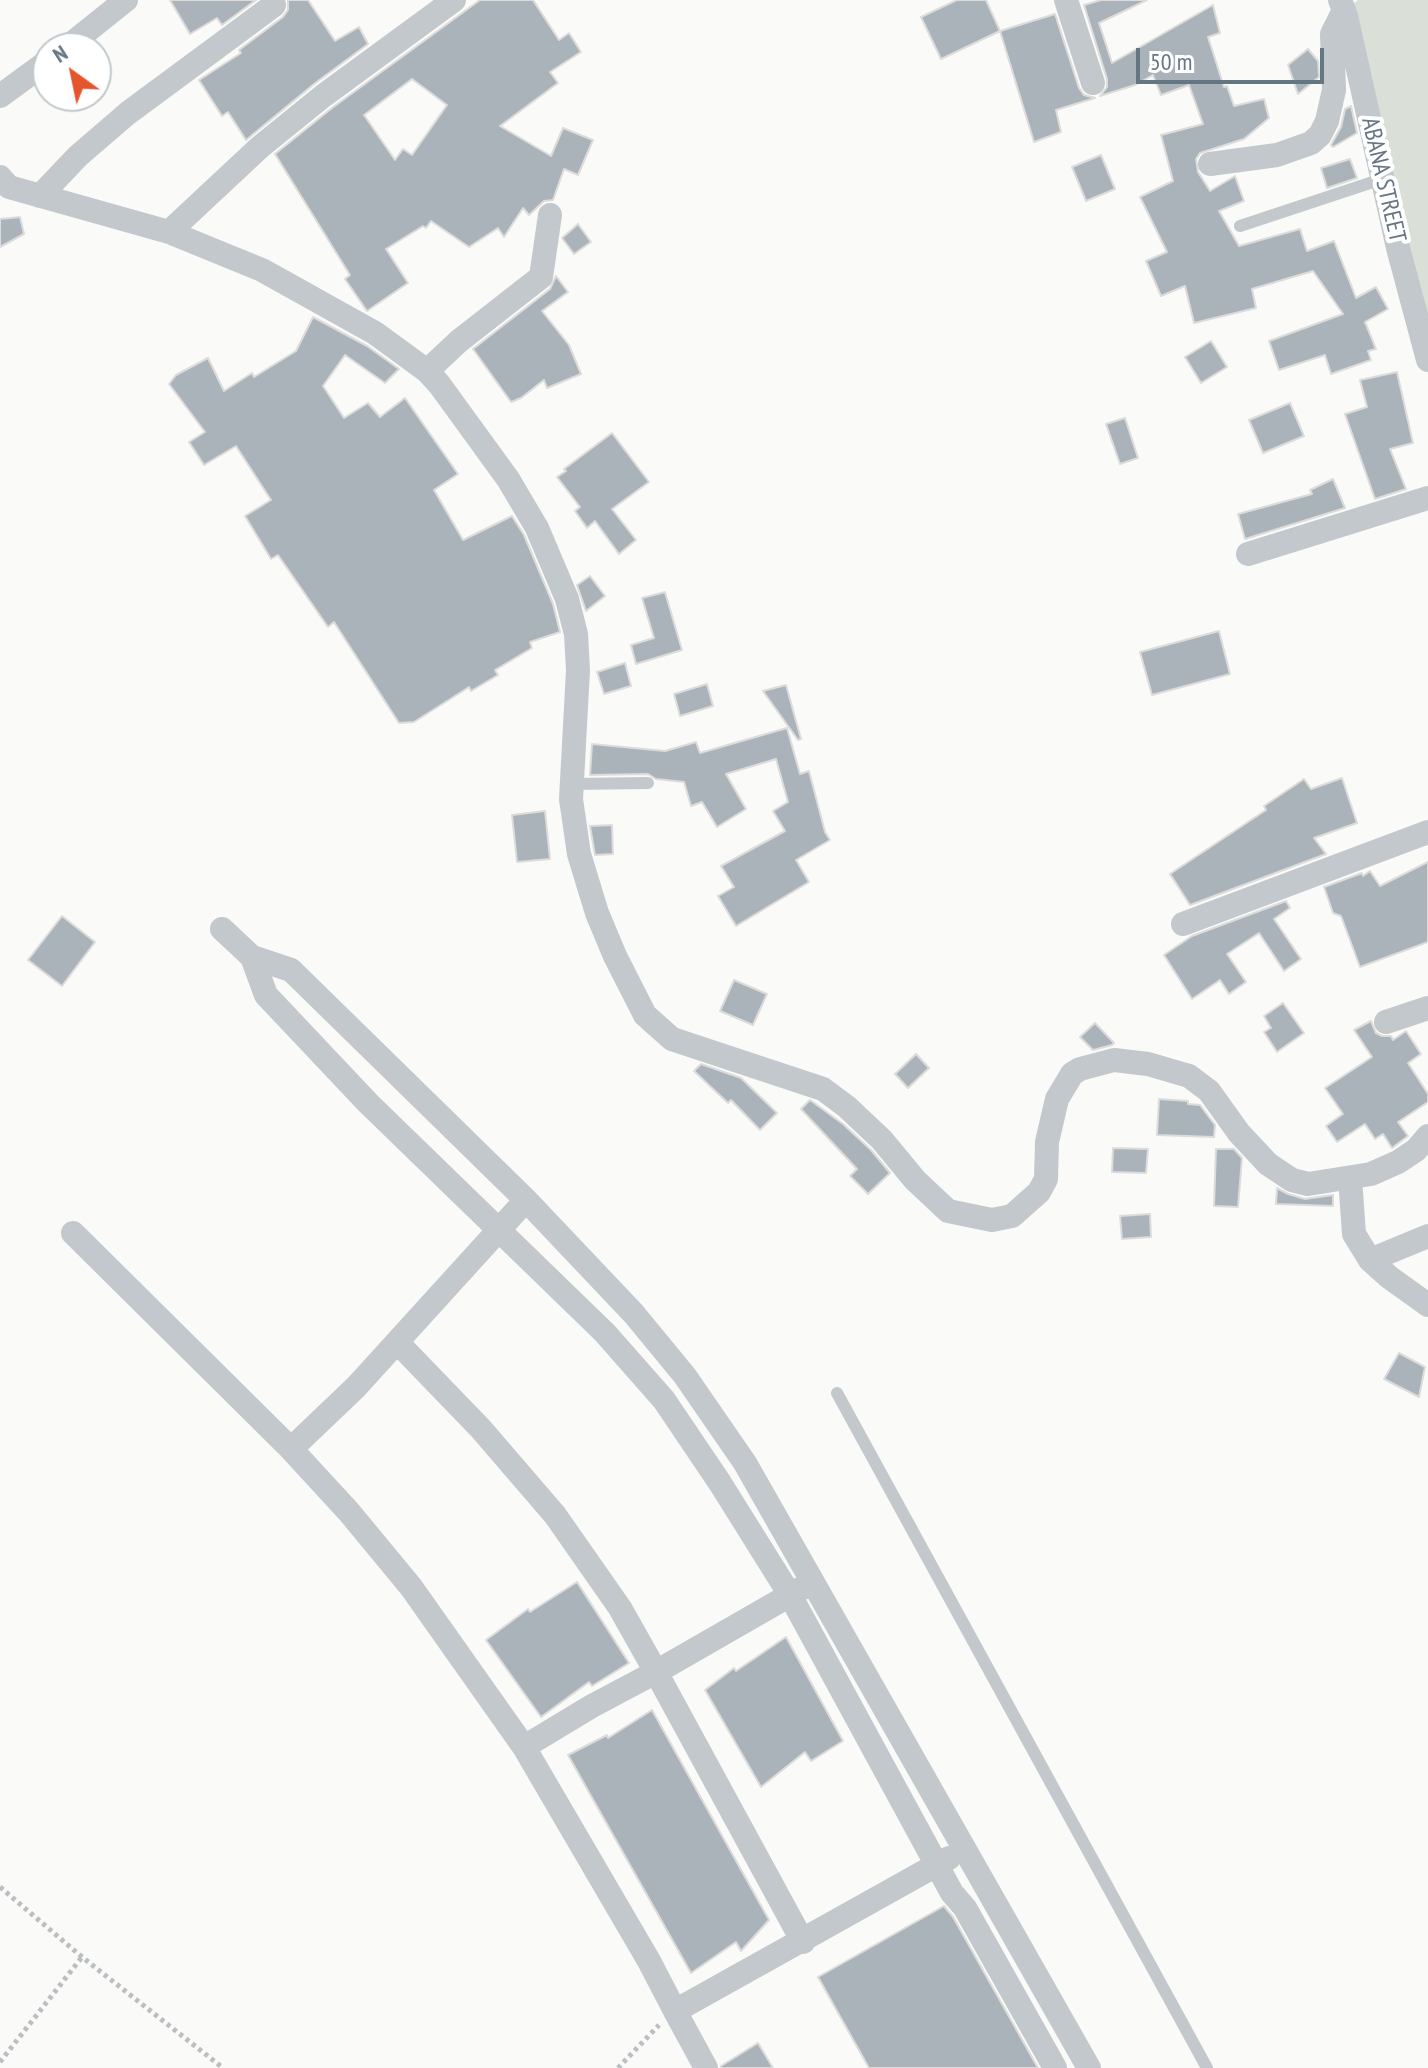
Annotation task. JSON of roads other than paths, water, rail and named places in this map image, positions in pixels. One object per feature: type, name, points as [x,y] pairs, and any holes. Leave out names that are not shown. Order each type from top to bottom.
[{"type":"street","points":[[86,32],[126,0]]},
{"type":"street","points":[[169,232],[260,147],[323,96],[454,0]]},
{"type":"street","points":[[1066,0],[1093,83]]},
{"type":"street","points":[[40,196],[78,156],[128,113],[274,5]]},
{"type":"street","points":[[1210,164],[1277,155],[1311,143],[1320,135],[1327,121],[1334,90],[1332,34],[1342,5]]},
{"type":"street","name":"ABANA STREET","points":[[1342,5],[1428,360]]},
{"type":"street","points":[[0,96],[32,73]]},
{"type":"street","points":[[3,185],[169,232],[262,270],[375,333],[427,371],[459,411],[523,503],[547,548],[567,599],[576,634],[578,670],[571,784],[579,854],[597,913],[645,1015],[672,1039],[823,1089],[882,1140],[915,1180],[948,1211],[992,1220],[1012,1216],[1039,1192],[1046,1179],[1047,1142],[1057,1099],[1066,1082],[1080,1069],[1114,1060],[1148,1064],[1189,1076],[1209,1091],[1239,1133],[1268,1164],[1292,1180],[1308,1184],[1371,1174],[1398,1162],[1416,1150],[1428,1136]]},
{"type":"street","points":[[427,371],[459,341],[541,277],[550,215]]},
{"type":"street","points":[[1248,554],[1428,498]]},
{"type":"street","points":[[1183,924],[1428,832]]},
{"type":"street","points":[[222,929],[252,957],[291,970],[526,1200],[634,1314],[685,1376],[745,1463],[1089,2068]]},
{"type":"street","points":[[252,957],[266,995],[368,1103],[605,1333],[664,1400],[790,1595],[952,1893],[965,1908],[1055,2068]]},
{"type":"street","points":[[1386,1022],[1428,1008]]},
{"type":"street","points":[[1350,1178],[1354,1234],[1370,1260],[1428,1305]]},
{"type":"street","points":[[291,1449],[398,1343],[526,1200]]},
{"type":"street","points":[[73,1233],[291,1449],[349,1512],[411,1587],[524,1747],[649,1961],[706,2068]]},
{"type":"street","points":[[1370,1260],[1428,1236]]},
{"type":"street","points":[[398,1343],[481,1429],[555,1515],[620,1608],[803,1942]]},
{"type":"street","points":[[664,1400],[685,1376]]},
{"type":"street","points":[[524,1747],[813,1582]]},
{"type":"street","points":[[675,2011],[966,1849]]},
{"type":"lane","points":[[1240,226],[1382,179]]},
{"type":"lane","points":[[571,784],[648,783]]},
{"type":"lane","points":[[837,1393],[1207,2068]]}]
